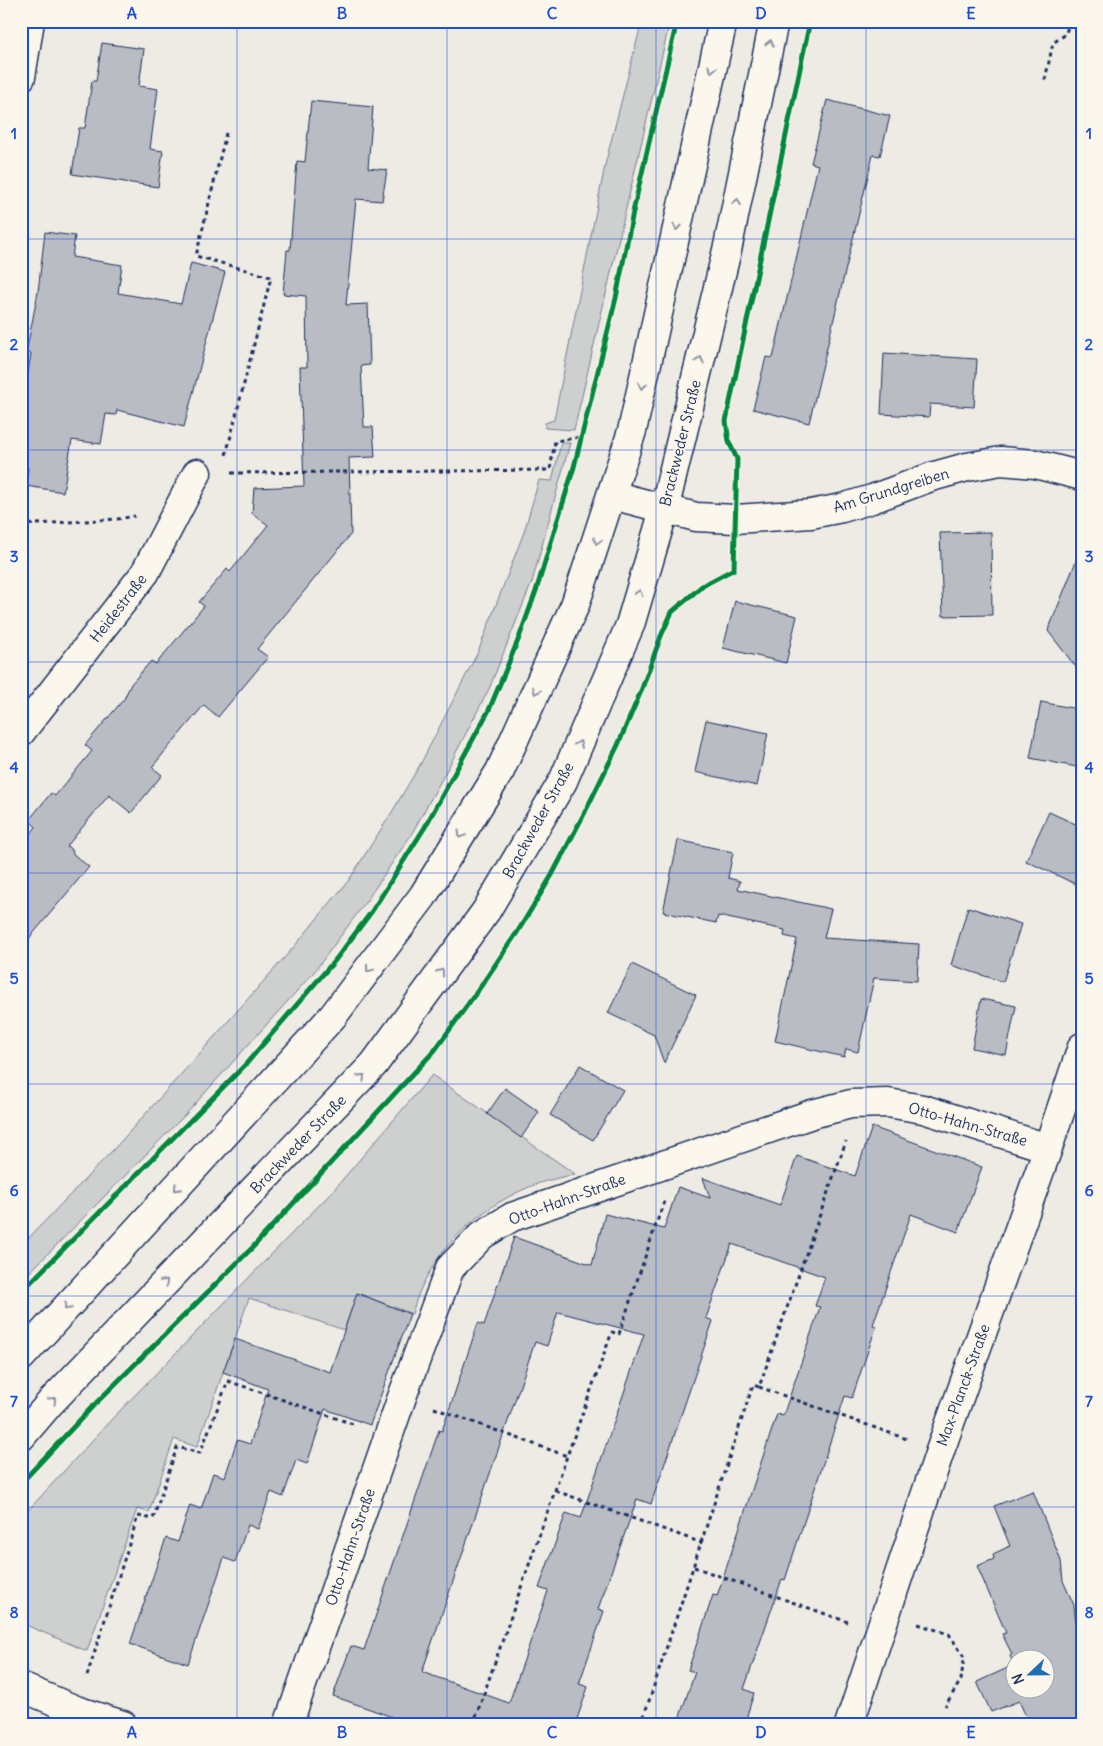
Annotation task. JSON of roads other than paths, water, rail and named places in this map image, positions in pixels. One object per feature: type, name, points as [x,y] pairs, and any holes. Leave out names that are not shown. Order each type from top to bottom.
[{"type":"main road","points":[[21,77],[30,21]]},
{"type":"main road","points":[[21,1357],[333,1016],[423,896],[500,771],[575,605],[632,431],[723,21]]},
{"type":"main road","name":"Brackweder Straße","points":[[21,1437],[50,1403],[374,1064],[486,911],[563,781],[630,625],[664,510],[728,246],[774,21]]},
{"type":"main road","name":"Am Grundgreiben","points":[[612,495],[696,517],[735,519],[811,514],[842,508],[931,477],[967,467],[1001,461],[1036,464],[1082,476]]},
{"type":"main road","name":"Heidestraße","points":[[21,732],[145,574],[179,509],[210,473]]},
{"type":"main road","name":"Max-Planck-Straße","points":[[848,1725],[940,1450],[1082,1047]]},
{"type":"main road","name":"Otto-Hahn-Straße","points":[[288,1725],[388,1436],[450,1268],[482,1235],[512,1216],[812,1114],[851,1104],[888,1103],[923,1109],[1048,1148]]},
{"type":"main road","points":[[21,1687],[76,1710],[123,1725]]}]
